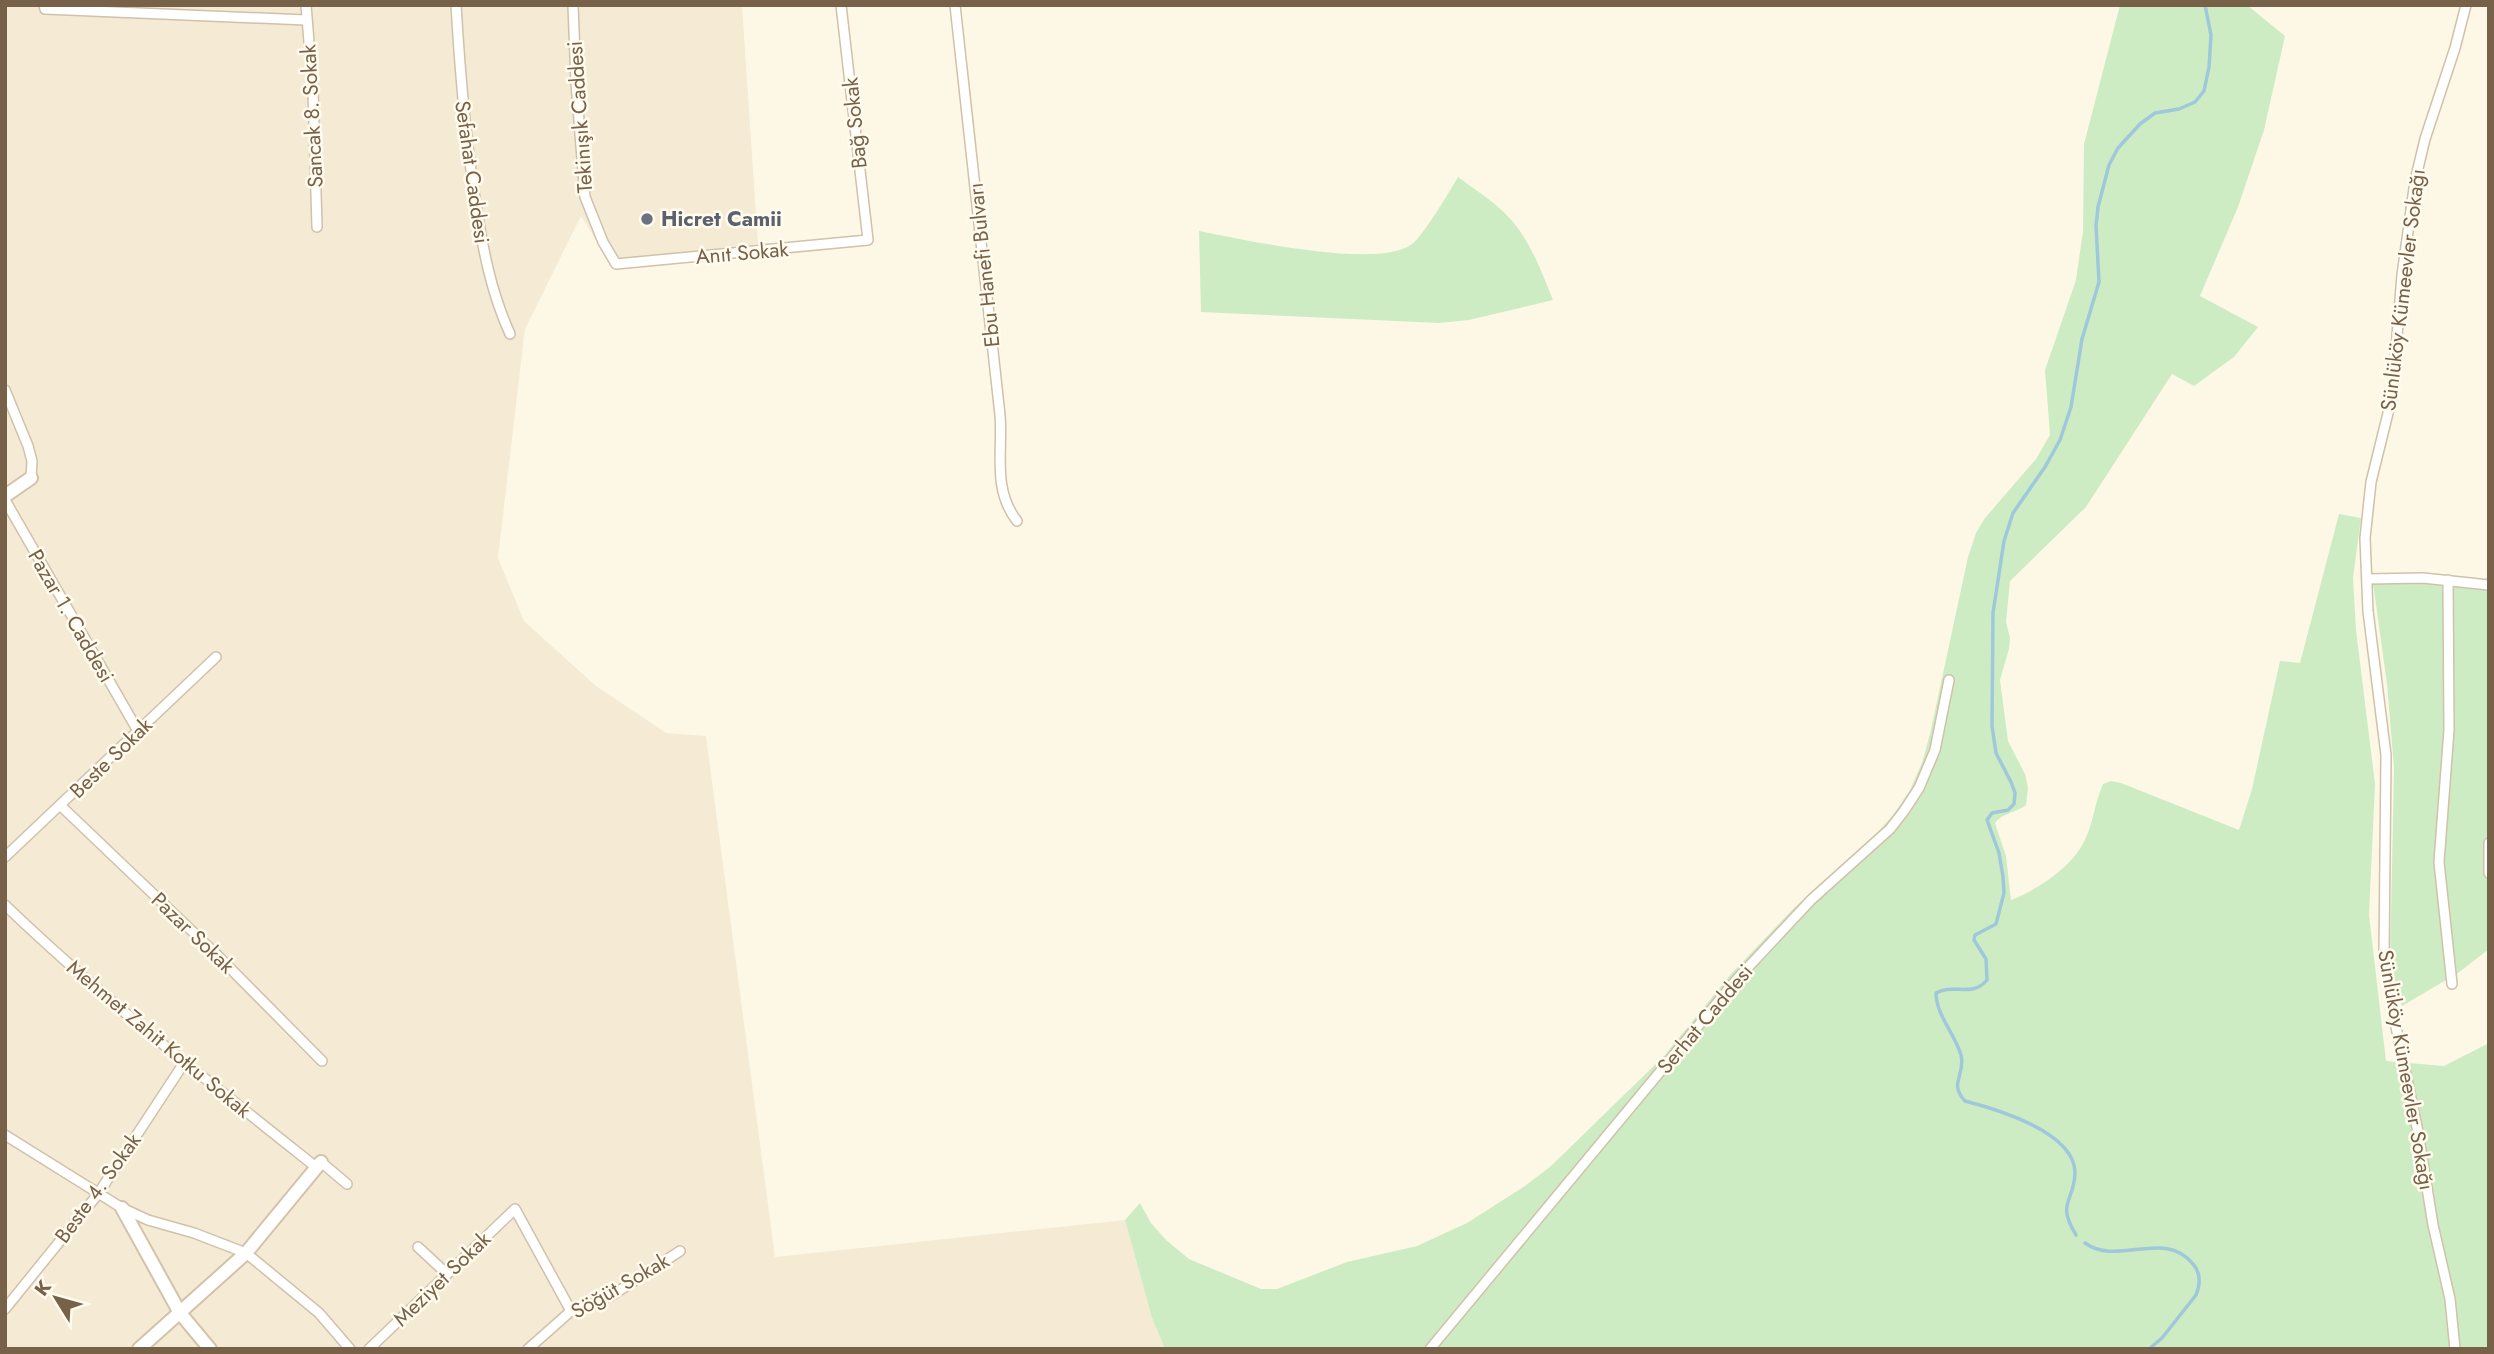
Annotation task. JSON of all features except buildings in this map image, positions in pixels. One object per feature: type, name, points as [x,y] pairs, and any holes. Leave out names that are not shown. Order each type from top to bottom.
[{"type":"street","name":"Sancak 8. Sokak","points":[[306,5],[313,90],[317,227]]},
{"type":"street","name":"Sefahat Caddesi","points":[[456,5],[461,102],[471,178],[486,263],[497,306],[510,334]]},
{"type":"street","name":"Tekinışık Caddesi","points":[[573,5],[585,197],[592,219],[616,264]]},
{"type":"street","name":"Bağ Sokak","points":[[841,5],[868,240]]},
{"type":"street","name":"Ebu Hanefi Bulvarı","points":[[955,5],[1000,415],[1000,480],[1005,503],[1017,521]]},
{"type":"street","name":"Sünlüköy Kümeevler Sokağı","points":[[2455,1349],[2449,1299],[2384,956],[2386,755],[2368,611],[2365,538],[2368,499],[2392,397],[2402,275],[2415,181],[2466,5]]},
{"type":"street","points":[[44,7],[306,20]]},
{"type":"street","name":"Anıt Sokak","points":[[616,264],[868,240]]},
{"type":"street","points":[[5,390],[32,461],[31,478],[5,498]]},
{"type":"street","name":"Pazar 1. Caddesi","points":[[5,498],[138,731]]},
{"type":"street","points":[[2367,579],[2448,580],[2489,585]]},
{"type":"street","points":[[2448,580],[2449,730],[2439,862],[2452,984]]},
{"type":"street","name":"Beste Sokak","points":[[5,857],[216,657]]},
{"type":"street","name":"Serhat Caddesi","points":[[1430,1349],[1737,979],[1811,900],[1890,829],[1904,811],[1919,788],[1935,750],[1949,680]]},
{"type":"street","name":"Pazar Sokak","points":[[61,806],[216,954],[322,1062]]},
{"type":"street","points":[[2489,843],[2489,873]]},
{"type":"street","name":"Mehmet Zahit Kotku Sokak","points":[[5,905],[49,947],[184,1063],[347,1184]]},
{"type":"street","name":"Beste 4. Sokak","points":[[5,1309],[98,1194],[184,1063]]},
{"type":"street","points":[[5,1135],[122,1208],[148,1220],[194,1233],[246,1253],[319,1313],[350,1349]]},
{"type":"street","points":[[139,1349],[246,1253],[318,1164]]},
{"type":"street","points":[[122,1208],[180,1312],[210,1349]]},
{"type":"street","name":"Meziyet Sokak","points":[[369,1349],[515,1209],[571,1311]]},
{"type":"street","points":[[418,1247],[447,1274]]},
{"type":"street","name":"Söğüt Sokak","points":[[528,1349],[571,1311],[614,1294],[680,1251]]},
{"type":"shaded area","points":[[5,5],[742,5],[758,244],[615,270],[581,216],[525,329],[498,558],[524,621],[596,686],[666,733],[706,736],[775,1257],[1125,1220],[1152,1318],[1165,1349],[5,1349]]},
{"type":"green space","points":[[2120,5],[2247,5],[2285,36],[2264,130],[2238,207],[2200,296],[2258,327],[2234,357],[2194,386],[2172,374],[2086,507],[2010,581],[2006,622],[2010,638],[2009,649],[2000,680],[2008,741],[2025,774],[2028,788],[2026,805],[2001,817],[1995,823],[2006,856],[2011,900],[2050,879],[2075,856],[2088,832],[2103,784],[2111,781],[2239,830],[2252,789],[2280,661],[2300,663],[2339,514],[2361,518],[2353,578],[2356,630],[2375,784],[2369,915],[2386,1061],[2444,1066],[2489,1043],[2489,1349],[1165,1349],[1152,1318],[1125,1220],[1140,1203],[1151,1223],[1189,1259],[1261,1289],[1277,1289],[1347,1262],[1417,1246],[1467,1223],[1551,1166],[1665,1055],[1731,974],[1795,907],[1877,833],[1893,815],[1910,790],[1922,763],[1968,557],[1976,533],[1985,518],[2036,459],[2050,435],[2045,370],[2076,280],[2083,231],[2084,144]]},
{"type":"green space","points":[[1458,177],[1507,215],[1520,231],[1541,270],[1553,300],[1469,320],[1439,323],[1201,312],[1199,231],[1308,250],[1370,254],[1395,251],[1412,244],[1423,232]]},
{"type":"green space","points":[[2373,583],[2441,584],[2489,589],[2489,949],[2458,973],[2402,1006],[2391,978],[2390,966],[2394,768],[2387,684]]},
{"type":"waterway","points":[[2076,1235],[2067,1216],[2075,1173],[2072,1158],[2048,1134],[2013,1116],[1965,1101],[1960,1095],[1958,1084],[1961,1055],[1942,1017],[1936,993],[1949,989],[1975,988],[1987,980],[1986,959],[1974,940],[1975,935],[1996,924],[2004,893],[1999,853],[1987,820],[1992,813],[2008,810],[2014,804],[2015,793],[1996,753],[1992,726],[1993,613],[2004,541],[2013,513],[2060,440],[2071,407],[2082,339],[2099,282],[2096,226],[2109,165],[2118,148],[2140,124],[2155,113],[2179,109],[2195,102],[2204,91],[2211,35],[2205,5]]},
{"type":"waterway","points":[[2085,1243],[2112,1251],[2169,1249],[2181,1254],[2196,1268],[2199,1279],[2196,1295],[2162,1338],[2149,1349]]},
{"type":"place","name":"Hicret Camii","points":[[647,219]]}]
